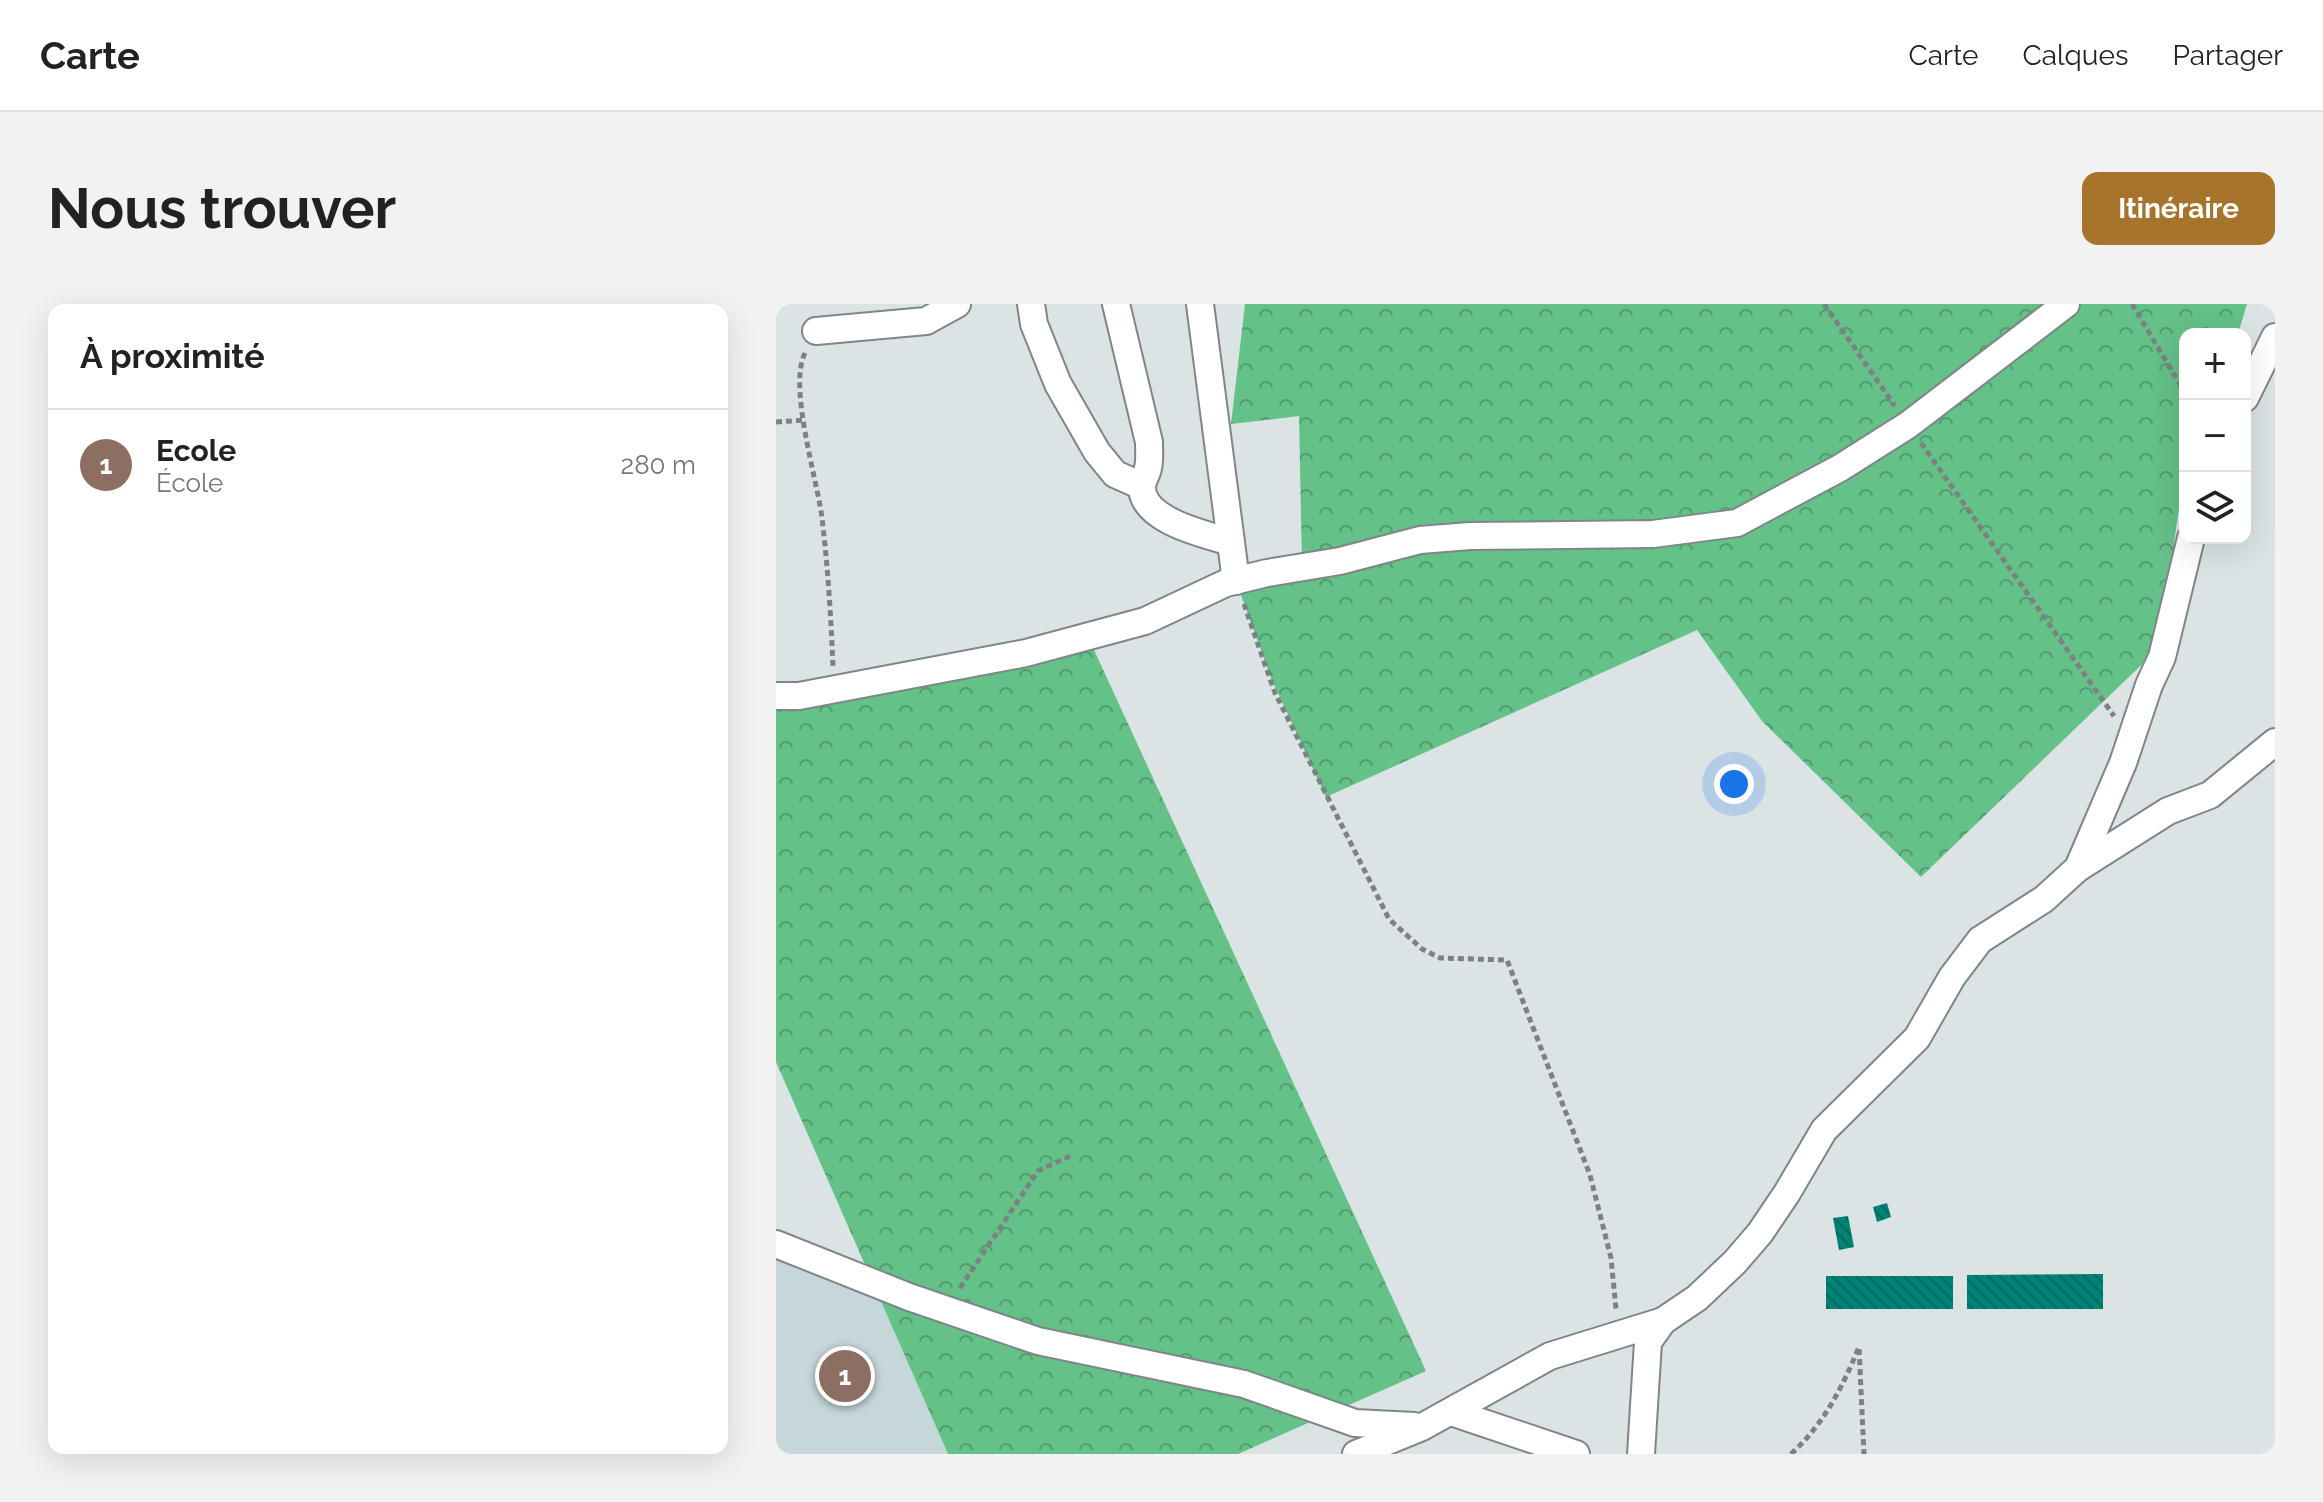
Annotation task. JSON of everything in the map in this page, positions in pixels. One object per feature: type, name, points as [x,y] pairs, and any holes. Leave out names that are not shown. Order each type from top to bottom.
[{"type":"street","points":[[816,331],[926,321],[957,304]]},
{"type":"street","points":[[1031,304],[1034,324],[1058,384],[1097,452],[1115,474],[1142,486],[1152,505],[1185,530],[1231,542]]},
{"type":"street","points":[[1116,304],[1149,442],[1150,463],[1142,486]]},
{"type":"street","points":[[1200,304],[1236,581]]},
{"type":"street","points":[[776,696],[799,696],[999,659],[1156,617],[1226,583],[1340,561],[1420,540],[1470,536],[1653,534],[1737,523],[1840,468],[1908,425],[2066,304]]},
{"type":"street","points":[[2251,386],[2275,337]]},
{"type":"street","points":[[2078,868],[2162,657],[2190,544]]},
{"type":"street","points":[[1356,1454],[1422,1427],[1550,1356],[1663,1321],[1697,1298],[1760,1233],[1824,1130],[1917,1038],[1952,977],[1980,940],[2044,899],[2078,868],[2168,811],[2210,795],[2275,742]]},
{"type":"street","points":[[776,1244],[1038,1341],[1244,1384],[1355,1423],[1422,1427]]},
{"type":"street","points":[[1641,1454],[1648,1342],[1663,1321]]},
{"type":"street","points":[[1451,1412],[1576,1454]]},
{"type":"path","points":[[1824,304],[2130,740]]},
{"type":"path","points":[[2132,304],[2179,383]]},
{"type":"path","points":[[816,331],[800,364],[801,399],[822,516],[834,688]]},
{"type":"path","points":[[776,422],[805,420]]},
{"type":"path","points":[[1236,581],[1275,693],[1389,919],[1422,949],[1440,958],[1507,960],[1590,1175],[1611,1258],[1618,1334]]},
{"type":"path","points":[[946,1309],[1038,1171],[1072,1155]]},
{"type":"path","points":[[1791,1454],[1813,1435],[1843,1386],[1859,1347],[1864,1454]]},
{"type":"shaded area","points":[[776,1257],[880,1299],[948,1454],[776,1454]]},
{"type":"green space","points":[[1245,304],[2247,304],[2240,328],[2179,328],[2179,508],[2159,648],[1921,877],[1762,721],[1697,630],[1326,797],[1271,678],[1237,584],[1302,565],[1299,416],[1231,424]]},
{"type":"green space","points":[[1089,639],[1426,1371],[1238,1454],[948,1454],[776,1062],[776,706]]},
{"type":"building","points":[[1887,1203],[1891,1217],[1877,1222],[1873,1207]]},
{"type":"building","points":[[1848,1216],[1854,1247],[1839,1250],[1833,1218]]},
{"type":"building","points":[[2103,1274],[2103,1309],[1967,1309],[1967,1275]]},
{"type":"building","points":[[1826,1276],[1953,1276],[1953,1309],[1826,1309]]},
{"type":"place","name":"Ecole","points":[[845,1376]]}]
